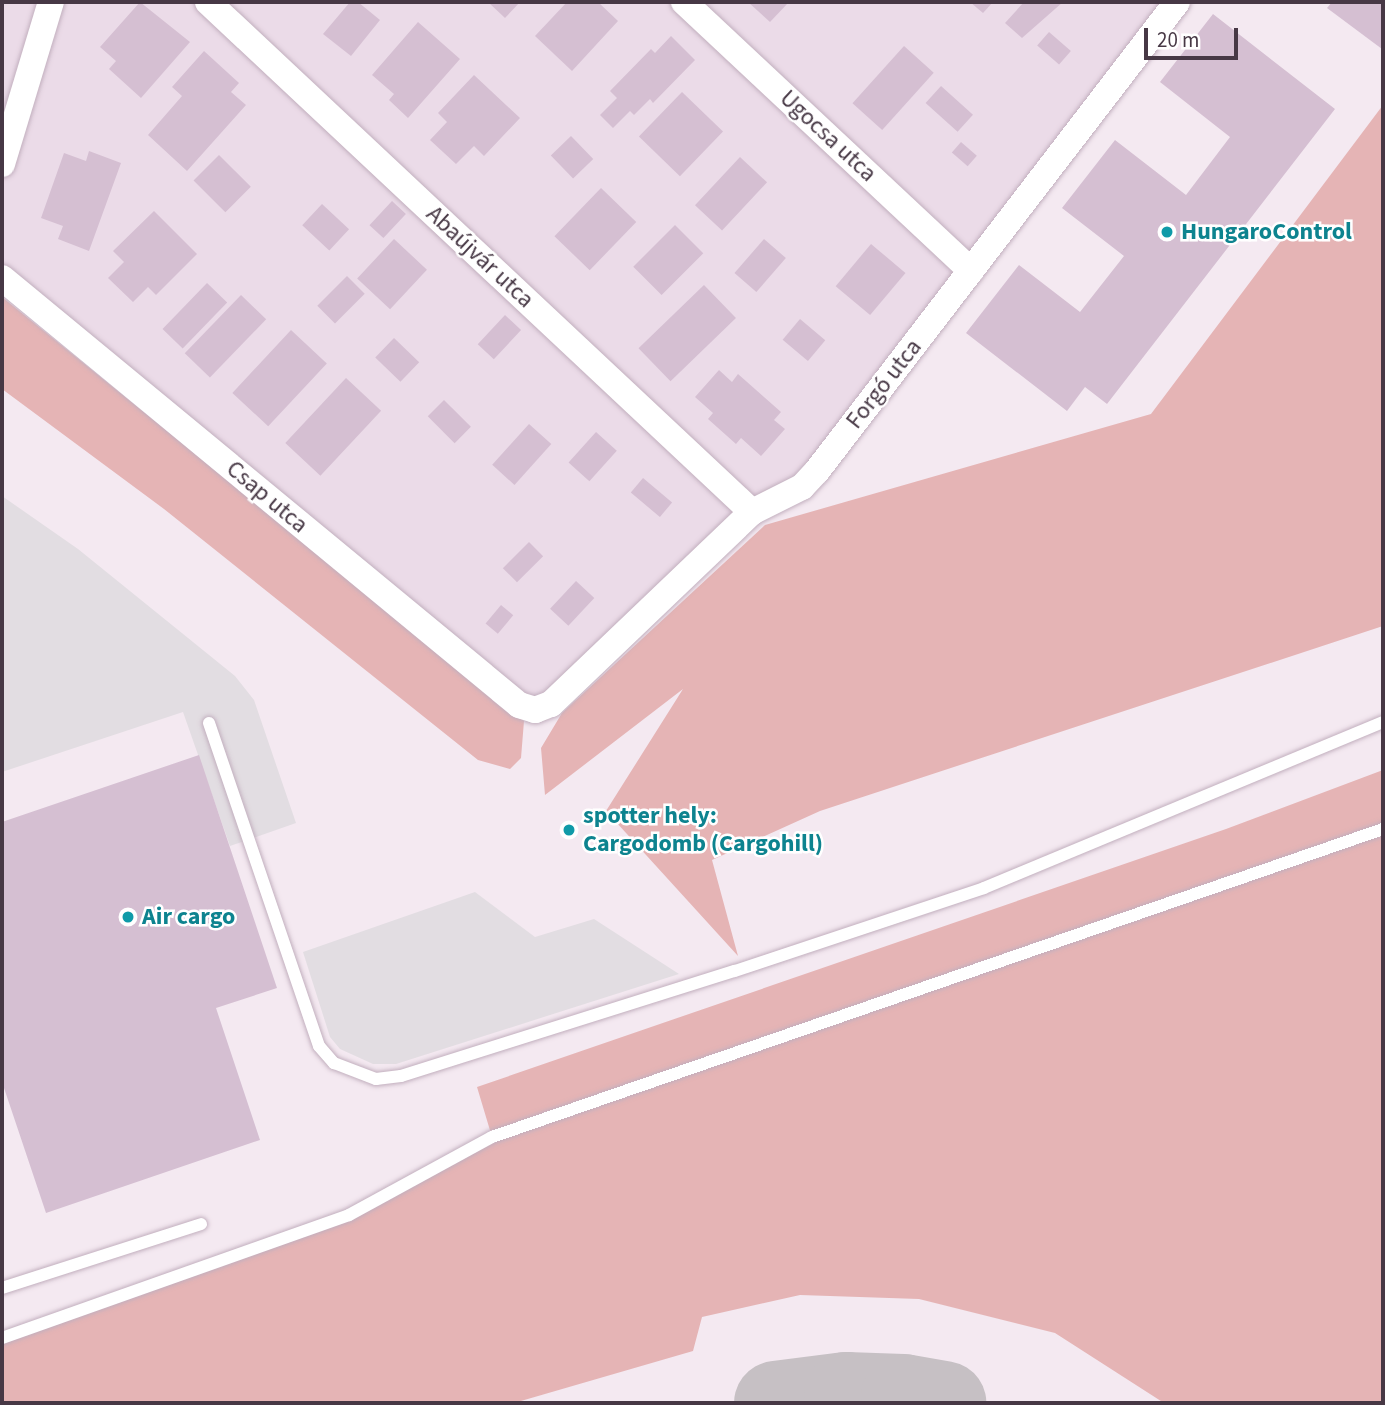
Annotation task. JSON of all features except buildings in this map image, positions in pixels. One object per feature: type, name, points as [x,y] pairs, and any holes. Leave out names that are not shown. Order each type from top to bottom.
[{"type":"street","points":[[2,164],[51,2]]},
{"type":"street","name":"Abaújvár utca","points":[[208,2],[752,512]]},
{"type":"street","name":"Ugocsa utca","points":[[684,2],[971,271]]},
{"type":"street","name":"Forgó utca","points":[[535,710],[551,704],[752,512],[802,487],[817,471],[1171,4]]},
{"type":"street","name":"Csap utca","points":[[2,278],[519,705],[535,710]]},
{"type":"lane","points":[[209,723],[319,1045],[334,1063],[376,1079],[401,1076],[735,971],[984,888],[1383,722]]},
{"type":"lane","points":[[2,1338],[349,1215],[492,1137],[1383,830]]},
{"type":"lane","points":[[2,1288],[201,1224]]},
{"type":"shaded area","points":[[2,2],[1177,2],[817,471],[535,710],[2,278]]},
{"type":"shaded area","points":[[1383,105],[1383,626],[820,811],[712,860],[738,956],[606,811],[683,689],[545,795],[541,748],[562,713],[765,525],[1151,414]]},
{"type":"shaded area","points":[[2,297],[524,721],[521,758],[510,769],[478,760],[164,509],[2,389]]},
{"type":"shaded area","points":[[2,496],[78,549],[235,676],[254,700],[296,823],[230,846],[183,712],[2,772]]},
{"type":"shaded area","points":[[1383,770],[1383,1403],[1164,1403],[1055,1333],[919,1299],[800,1295],[702,1317],[693,1351],[514,1403],[2,1403],[2,1338],[349,1215],[492,1137],[477,1087],[1226,829]]},
{"type":"shaded area","points":[[475,892],[535,937],[594,919],[679,974],[396,1064],[373,1064],[340,1049],[330,1037],[303,952]]},
{"type":"taxiway","points":[[776,1403],[846,1394],[903,1396],[944,1403]]},
{"type":"place","name":"HungaroControl","points":[[1167,232]]},
{"type":"place","name":"spotter hely: Cargodomb (Cargohill)","points":[[569,830]]},
{"type":"place","name":"Air cargo","points":[[128,917]]}]
